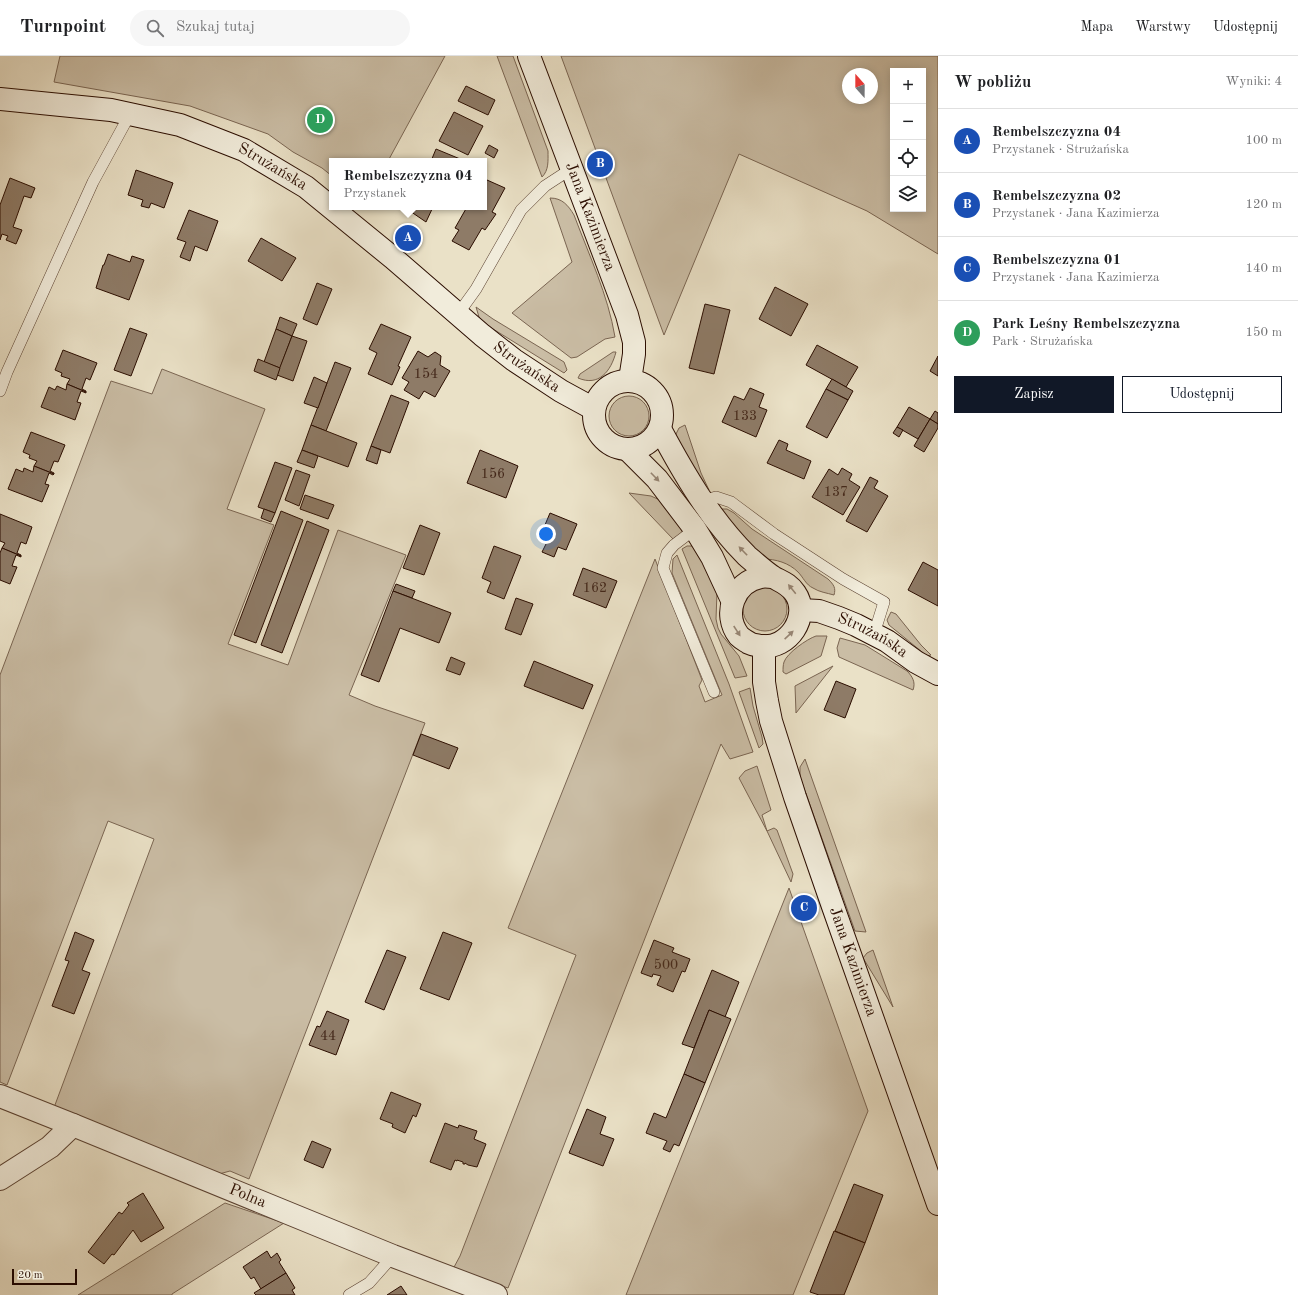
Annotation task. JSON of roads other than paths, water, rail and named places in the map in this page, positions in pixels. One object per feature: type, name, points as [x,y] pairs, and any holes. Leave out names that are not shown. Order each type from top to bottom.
[{"type":"main road","name":"Jana Kazimierza","points":[[529,56],[627,315],[634,342],[634,354],[630,380]]},
{"type":"main road","name":"Strużańska","points":[[0,99],[110,110],[180,125],[244,150],[306,187],[329,206]]},
{"type":"main road","name":"Strużańska","points":[[334,210],[393,258],[482,335],[514,360],[561,391],[594,409]]},
{"type":"main road","points":[[630,380],[648,386],[655,393],[663,410],[663,420],[660,429],[654,438],[637,448],[627,449],[615,447],[606,441],[598,432],[594,420],[594,409],[600,395],[611,385],[620,381],[630,380]]},
{"type":"main road","points":[[627,449],[657,479],[695,530],[712,557],[732,600],[731,613],[733,625],[740,637],[752,645],[770,646],[788,637],[796,627],[801,610],[795,593],[788,584],[773,577],[748,557],[724,532],[679,466],[660,429]]},
{"type":"main road","points":[[732,600],[746,584],[762,576],[773,577]]},
{"type":"main road","name":"Strużańska","points":[[801,610],[819,611],[839,618],[874,634],[887,641],[916,662],[938,674]]},
{"type":"main road","name":"Jana Kazimierza","points":[[764,646],[764,682],[771,721],[795,797],[938,1204]]},
{"type":"main road","name":"Polna","points":[[0,1096],[393,1256],[496,1295]]},
{"type":"main road","points":[[0,1179],[50,1147],[73,1125]]},
{"type":"lane","points":[[0,391],[7,372],[93,182],[130,114]]},
{"type":"lane","points":[[458,314],[476,289],[521,210],[545,186],[572,169]]},
{"type":"lane","points":[[703,501],[716,497],[731,502],[786,542],[843,579],[884,602],[874,634]]},
{"type":"lane","points":[[695,530],[674,545],[667,553],[663,568],[714,692]]},
{"type":"lane","points":[[350,1295],[369,1283],[393,1256]]},
{"type":"place","name":"Park Leśny Rembelszczyzna","points":[[320,120]]},
{"type":"place","name":"Rembelszczyzna 02","points":[[600,164]]},
{"type":"place","name":"Rembelszczyzna 04","points":[[408,238]]},
{"type":"place","name":"Rembelszczyzna 01","points":[[804,908]]}]
